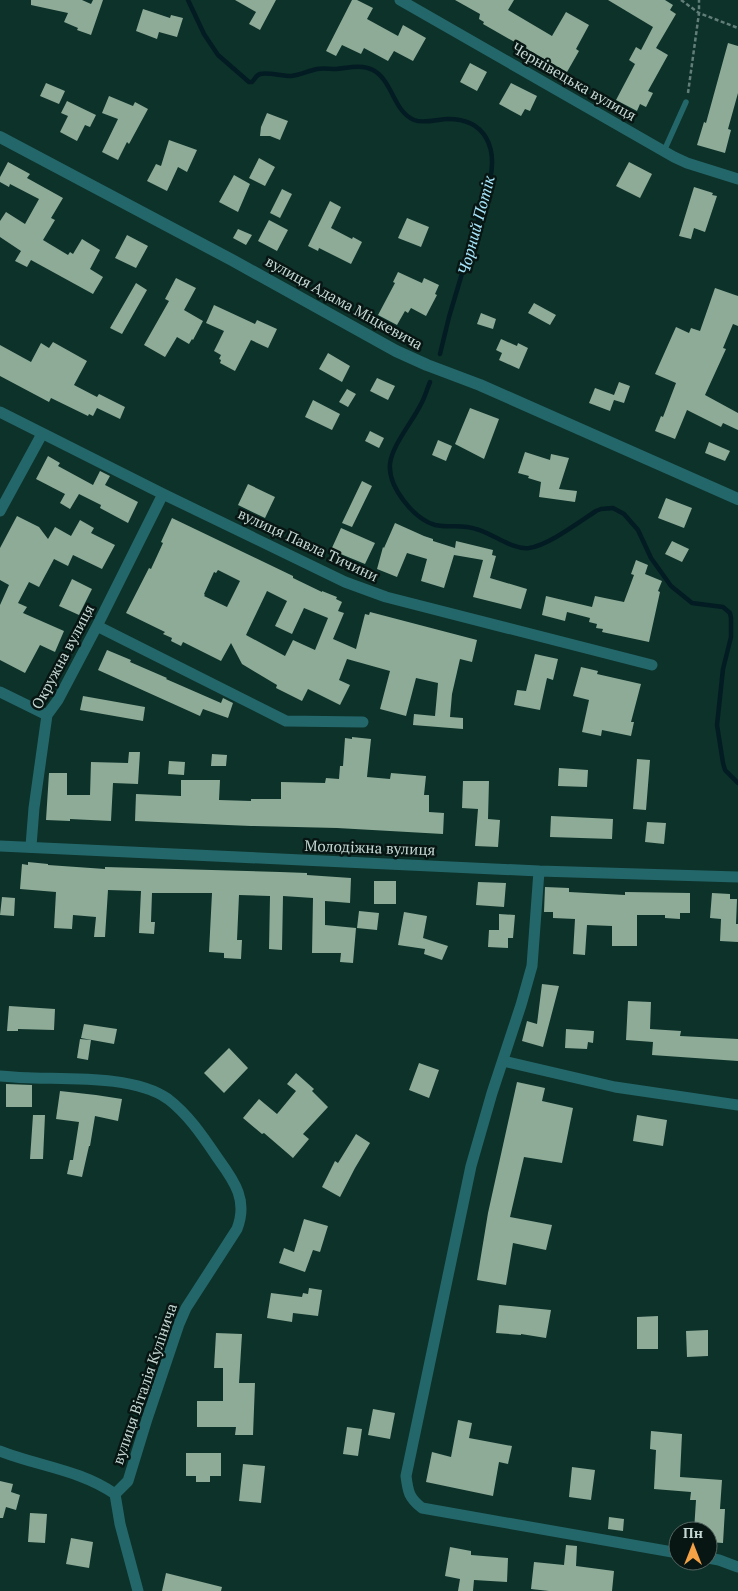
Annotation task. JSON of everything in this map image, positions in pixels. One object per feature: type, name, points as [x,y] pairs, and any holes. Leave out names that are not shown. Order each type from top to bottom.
[{"type":"street","name":"Чернівецька вулиця","points":[[400,0],[687,164],[738,179]]},
{"type":"street","name":"вулиця Адама Міцкевича","points":[[0,137],[232,260],[380,343],[738,499]]},
{"type":"street","name":"вулиця Павла Тичини","points":[[0,412],[163,494],[346,582],[386,597],[652,665]]},
{"type":"street","points":[[0,511],[42,434]]},
{"type":"street","name":"Окружна вулиця","points":[[31,846],[34,808],[47,715],[58,700],[97,626],[163,494]]},
{"type":"street","points":[[97,626],[286,721],[363,722]]},
{"type":"street","points":[[0,692],[47,715]]},
{"type":"street","name":"Молодіжна вулиця","points":[[0,846],[539,871],[738,877]]},
{"type":"street","points":[[539,871],[532,966],[471,1166],[406,1476],[407,1490],[412,1501],[422,1508],[668,1551]]},
{"type":"street","points":[[503,1062],[615,1087],[738,1104]]},
{"type":"street","name":"вулиця Віталія Кулінича","points":[[0,1076],[110,1081],[140,1087],[164,1096],[192,1122],[224,1166],[240,1196],[241,1217],[237,1229],[186,1308],[146,1419],[128,1481],[115,1494]]},
{"type":"street","points":[[0,1451],[82,1477],[115,1494],[120,1524],[138,1591]]},
{"type":"street","points":[[718,1560],[738,1567]]},
{"type":"lane","points":[[664,151],[686,102]]},
{"type":"path","points":[[680,0],[699,13],[738,28]]},
{"type":"path","points":[[686,102],[699,13],[699,0]]},
{"type":"building","points":[[31,0],[82,0],[91,4],[93,0],[103,0],[91,35],[77,30],[78,28],[64,22],[68,13],[31,5]]},
{"type":"building","points":[[235,0],[276,0],[260,30],[249,24],[256,12]]},
{"type":"building","points":[[352,0],[357,0],[373,8],[367,19],[398,36],[403,25],[426,38],[413,61],[394,51],[388,61],[364,48],[361,54],[342,45],[336,56],[326,51]]},
{"type":"building","points":[[455,0],[514,0],[508,10],[552,36],[566,12],[589,25],[576,49],[579,51],[567,72],[483,24],[484,22],[479,19],[480,14]]},
{"type":"building","points":[[608,0],[665,0],[673,5],[670,10],[676,14],[656,48],[668,55],[648,91],[653,93],[646,107],[640,104],[637,111],[616,100],[635,64],[629,60],[636,47],[641,50],[653,27]]},
{"type":"building","points":[[143,9],[170,18],[171,15],[183,18],[177,37],[159,32],[157,39],[136,31]]},
{"type":"building","points":[[728,43],[738,46],[738,93],[728,129],[731,130],[725,153],[697,145],[704,122],[706,123]]},
{"type":"building","points":[[470,63],[487,72],[477,91],[460,82]]},
{"type":"building","points":[[46,83],[65,91],[59,104],[40,96]]},
{"type":"building","points":[[511,83],[537,96],[530,111],[525,109],[521,116],[499,104]]},
{"type":"building","points":[[109,96],[133,106],[135,102],[148,109],[118,160],[102,152],[118,119],[102,113]]},
{"type":"building","points":[[67,101],[96,115],[90,127],[85,125],[77,141],[60,132],[68,116],[61,113]]},
{"type":"building","points":[[267,113],[288,121],[280,140],[270,136],[260,136],[261,127]]},
{"type":"building","points":[[169,140],[197,150],[187,172],[178,167],[167,191],[147,181],[156,164],[161,166]]},
{"type":"building","points":[[259,158],[275,167],[265,186],[249,178]]},
{"type":"building","points":[[8,162],[30,174],[27,178],[63,198],[51,218],[55,220],[43,240],[68,255],[70,252],[73,254],[82,239],[100,250],[90,269],[103,277],[93,294],[31,260],[27,267],[15,261],[21,251],[0,237],[0,221],[6,212],[25,224],[39,199],[10,184],[9,187],[0,182],[0,177]]},
{"type":"building","points":[[629,162],[652,174],[640,198],[616,186]]},
{"type":"building","points":[[234,175],[250,184],[238,212],[219,202]]},
{"type":"building","points":[[694,187],[717,196],[705,232],[694,228],[691,239],[679,236]]},
{"type":"building","points":[[282,189],[292,194],[280,218],[270,213]]},
{"type":"building","points":[[330,201],[341,207],[331,228],[362,242],[351,264],[319,248],[318,251],[308,246]]},
{"type":"building","points":[[407,218],[429,227],[421,247],[398,238]]},
{"type":"building","points":[[269,220],[288,230],[277,251],[258,241]]},
{"type":"building","points":[[238,229],[252,235],[246,245],[233,238]]},
{"type":"building","points":[[127,235],[148,246],[136,268],[115,258]]},
{"type":"building","points":[[398,272],[422,283],[424,278],[439,285],[435,294],[437,295],[426,316],[411,308],[408,313],[405,311],[397,325],[378,315],[395,283],[393,282]]},
{"type":"building","points":[[176,278],[196,288],[184,310],[203,321],[189,344],[177,337],[165,357],[144,345],[169,301],[165,299]]},
{"type":"building","points":[[136,283],[147,290],[122,334],[110,328]]},
{"type":"building","points":[[715,288],[738,296],[738,326],[733,324],[723,348],[726,349],[705,395],[738,413],[738,430],[723,423],[721,427],[687,410],[675,439],[655,431],[661,416],[663,417],[676,383],[655,374],[676,327],[689,333],[691,328],[700,331]]},
{"type":"building","points":[[534,303],[556,315],[550,325],[528,313]]},
{"type":"building","points":[[214,305],[255,324],[257,320],[277,329],[268,348],[251,340],[235,371],[220,363],[221,355],[214,351],[224,331],[206,323]]},
{"type":"building","points":[[481,313],[496,319],[493,329],[477,324]]},
{"type":"building","points":[[501,339],[517,346],[518,343],[528,348],[519,369],[499,360],[502,353],[496,350]]},
{"type":"building","points":[[53,342],[87,361],[74,385],[97,397],[99,394],[125,407],[120,419],[97,408],[93,416],[89,414],[88,416],[51,398],[49,402],[0,376],[0,345],[31,362],[41,343],[49,348]]},
{"type":"building","points":[[328,353],[350,366],[342,382],[319,369]]},
{"type":"building","points":[[377,378],[395,386],[388,400],[370,391]]},
{"type":"building","points":[[619,382],[630,386],[624,403],[614,400],[610,411],[589,403],[595,388],[614,395]]},
{"type":"building","points":[[347,389],[356,394],[348,407],[339,402]]},
{"type":"building","points":[[313,400],[340,414],[332,430],[305,417]]},
{"type":"building","points":[[470,408],[499,419],[484,459],[455,444]]},
{"type":"building","points":[[370,431],[384,438],[379,448],[365,441]]},
{"type":"building","points":[[438,440],[452,446],[446,461],[432,455]]},
{"type":"building","points":[[709,442],[730,451],[725,461],[705,453]]},
{"type":"building","points":[[525,452],[550,460],[551,454],[569,458],[559,489],[577,491],[575,502],[539,497],[541,482],[518,473]]},
{"type":"building","points":[[48,456],[60,463],[58,466],[93,485],[100,471],[110,476],[105,485],[138,502],[128,523],[100,508],[101,505],[79,494],[70,509],[60,503],[65,494],[36,479]]},
{"type":"building","points":[[362,481],[372,486],[352,527],[342,523]]},
{"type":"building","points":[[248,484],[275,497],[265,518],[238,505]]},
{"type":"building","points":[[666,498],[692,508],[684,528],[658,518]]},
{"type":"building","points":[[17,516],[39,527],[48,539],[55,527],[71,536],[80,520],[94,528],[91,533],[115,545],[102,569],[73,555],[68,566],[54,559],[39,587],[29,582],[18,603],[27,607],[23,613],[64,631],[55,652],[40,645],[25,673],[0,660],[0,605],[9,585],[0,580],[0,548]]},
{"type":"building","points":[[172,518],[293,576],[293,578],[322,592],[337,597],[336,599],[342,602],[338,611],[344,613],[333,639],[356,649],[365,614],[369,615],[370,612],[477,640],[472,662],[460,659],[452,694],[450,717],[463,718],[463,729],[413,725],[414,714],[435,716],[438,683],[416,678],[406,716],[380,709],[390,671],[347,659],[339,680],[350,685],[340,705],[308,689],[302,701],[276,688],[277,685],[242,664],[231,643],[221,661],[183,642],[181,646],[171,641],[172,638],[163,634],[165,632],[126,613],[149,568],[151,569],[163,543],[161,542]],"holes":[[[218,570],[240,581],[227,607],[204,596],[214,572],[216,573]],[[267,591],[287,601],[275,626],[292,634],[304,608],[328,618],[315,650],[293,640],[285,656],[246,635]]]},
{"type":"building","points":[[395,523],[433,539],[433,541],[455,548],[456,541],[493,550],[492,555],[496,556],[490,578],[527,589],[521,609],[473,597],[483,560],[454,555],[444,588],[421,581],[427,559],[407,553],[397,577],[377,569],[383,547]]},
{"type":"building","points":[[341,528],[375,543],[365,564],[331,550]]},
{"type":"building","points":[[672,541],[689,549],[682,562],[665,554]]},
{"type":"building","points":[[636,560],[648,565],[645,574],[662,581],[658,591],[660,592],[649,642],[602,632],[603,629],[596,628],[597,624],[589,622],[590,618],[567,612],[565,621],[542,615],[546,596],[592,607],[595,596],[624,602],[634,575],[631,574]]},
{"type":"building","points":[[72,579],[92,589],[79,615],[59,606]]},
{"type":"building","points":[[107,650],[221,703],[223,698],[233,703],[228,718],[203,709],[200,716],[98,670]]},
{"type":"building","points":[[535,654],[558,659],[553,680],[547,678],[540,710],[514,705],[517,690],[526,691]]},
{"type":"building","points":[[581,667],[598,671],[597,674],[641,684],[631,722],[634,722],[631,736],[602,730],[601,736],[582,732],[589,700],[573,696]]},
{"type":"building","points":[[83,696],[145,707],[143,721],[80,710]]},
{"type":"building","points":[[352,737],[371,739],[367,777],[390,779],[391,773],[426,776],[424,795],[429,795],[429,812],[444,813],[443,834],[337,828],[135,821],[136,794],[181,796],[181,780],[220,780],[219,800],[251,801],[251,799],[281,799],[281,782],[325,783],[326,778],[339,779],[340,766],[343,766],[345,738],[352,739]]},
{"type":"building","points":[[129,752],[140,752],[138,784],[113,783],[111,821],[46,820],[49,773],[67,773],[67,795],[90,795],[91,762],[128,763]]},
{"type":"building","points":[[212,754],[227,755],[226,766],[211,766]]},
{"type":"building","points":[[637,759],[650,760],[646,810],[633,809]]},
{"type":"building","points":[[169,761],[185,762],[184,775],[168,774]]},
{"type":"building","points":[[559,768],[588,770],[587,787],[558,786]]},
{"type":"building","points":[[463,781],[489,781],[488,819],[500,820],[498,847],[475,846],[478,809],[462,808]]},
{"type":"building","points":[[551,816],[613,819],[612,839],[550,837]]},
{"type":"building","points":[[647,822],[666,823],[664,844],[645,842]]},
{"type":"building","points":[[28,862],[105,869],[105,867],[280,872],[351,878],[350,903],[325,901],[325,925],[356,928],[353,963],[340,962],[341,953],[312,953],[313,898],[283,896],[282,950],[269,949],[270,896],[239,895],[237,940],[242,940],[241,959],[224,958],[224,953],[209,952],[212,893],[152,893],[151,922],[155,922],[154,934],[139,933],[141,891],[108,890],[105,937],[94,937],[96,917],[73,915],[72,929],[54,928],[56,892],[20,889],[22,864],[28,865]]},
{"type":"building","points":[[374,881],[396,881],[396,904],[374,904]]},
{"type":"building","points":[[478,882],[506,883],[504,907],[476,905]]},
{"type":"building","points":[[545,887],[569,888],[569,892],[625,895],[625,892],[690,893],[690,913],[680,913],[680,919],[665,918],[665,915],[637,915],[637,946],[612,946],[612,926],[587,925],[585,955],[573,954],[575,919],[553,918],[553,912],[544,912]]},
{"type":"building","points":[[712,893],[730,894],[730,899],[737,899],[736,924],[738,924],[738,942],[720,941],[721,919],[710,918]]},
{"type":"building","points":[[2,897],[15,898],[14,916],[0,915]]},
{"type":"building","points":[[359,911],[379,913],[377,930],[357,928]]},
{"type":"building","points":[[404,912],[427,916],[423,938],[448,946],[442,960],[424,954],[425,949],[398,945]]},
{"type":"building","points":[[499,914],[515,915],[513,938],[508,938],[508,948],[488,947],[489,930],[499,930]]},
{"type":"building","points":[[542,984],[559,986],[543,1047],[522,1041],[527,1021],[537,1024]]},
{"type":"building","points":[[628,1001],[651,1002],[650,1029],[681,1031],[680,1036],[738,1039],[738,1061],[652,1055],[653,1042],[626,1040]]},
{"type":"building","points":[[9,1006],[55,1009],[54,1030],[18,1029],[18,1031],[7,1031]]},
{"type":"building","points":[[84,1024],[117,1029],[114,1044],[81,1038]]},
{"type":"building","points":[[566,1029],[594,1031],[593,1043],[588,1042],[587,1049],[565,1048]]},
{"type":"building","points":[[80,1039],[91,1040],[88,1060],[77,1058]]},
{"type":"building","points":[[229,1048],[248,1068],[224,1093],[204,1073]]},
{"type":"building","points":[[419,1063],[439,1070],[429,1098],[409,1090]]},
{"type":"building","points":[[296,1073],[314,1089],[312,1091],[328,1107],[303,1134],[309,1139],[293,1158],[243,1118],[259,1099],[277,1114],[296,1091],[287,1084]]},
{"type":"building","points":[[517,1082],[545,1088],[542,1101],[573,1108],[562,1163],[524,1157],[510,1217],[552,1225],[546,1250],[513,1243],[506,1285],[477,1280],[488,1213]]},
{"type":"building","points":[[6,1084],[32,1085],[32,1107],[6,1107]]},
{"type":"building","points":[[60,1091],[122,1099],[118,1121],[95,1116],[82,1177],[67,1174],[70,1160],[73,1160],[79,1122],[56,1119]]},
{"type":"building","points":[[33,1115],[45,1115],[43,1159],[30,1159]]},
{"type":"building","points":[[637,1115],[667,1120],[663,1146],[633,1141]]},
{"type":"building","points":[[356,1134],[370,1143],[340,1197],[322,1187],[335,1161],[338,1163]]},
{"type":"building","points":[[304,1219],[328,1226],[320,1252],[313,1250],[305,1272],[279,1263],[284,1248],[294,1252]]},
{"type":"building","points":[[309,1288],[322,1290],[318,1316],[293,1313],[292,1322],[267,1318],[271,1293],[302,1297],[303,1293],[308,1294]]},
{"type":"building","points":[[499,1305],[551,1310],[546,1338],[496,1333]]},
{"type":"building","points":[[658,1316],[658,1349],[637,1349],[637,1317]]},
{"type":"building","points":[[708,1330],[708,1356],[687,1357],[686,1331]]},
{"type":"building","points":[[216,1333],[242,1334],[239,1383],[255,1383],[253,1435],[235,1435],[236,1427],[197,1427],[197,1401],[223,1401],[223,1368],[214,1368]]},
{"type":"building","points":[[373,1409],[395,1413],[390,1439],[368,1435]]},
{"type":"building","points":[[458,1420],[472,1423],[469,1438],[512,1446],[508,1464],[499,1462],[493,1496],[426,1482],[432,1452],[451,1457]]},
{"type":"building","points":[[347,1427],[362,1429],[358,1456],[343,1454]]},
{"type":"building","points":[[651,1431],[682,1434],[680,1477],[722,1480],[720,1509],[725,1509],[723,1543],[718,1543],[718,1521],[695,1521],[696,1500],[690,1500],[691,1492],[654,1489],[656,1450],[650,1449]]},
{"type":"building","points":[[186,1453],[221,1453],[221,1476],[210,1476],[210,1482],[196,1482],[196,1476],[186,1476]]},
{"type":"building","points":[[243,1464],[265,1466],[261,1503],[239,1501]]},
{"type":"building","points":[[572,1467],[595,1470],[591,1500],[569,1497]]},
{"type":"building","points":[[0,1481],[13,1484],[11,1492],[20,1495],[16,1510],[6,1507],[3,1518],[0,1518]]},
{"type":"building","points":[[30,1513],[47,1514],[45,1543],[28,1542]]},
{"type":"building","points":[[609,1517],[624,1519],[623,1531],[608,1529]]},
{"type":"building","points":[[71,1538],[93,1542],[89,1568],[66,1564]]},
{"type":"building","points":[[566,1545],[577,1546],[576,1566],[614,1571],[612,1591],[549,1591],[531,1589],[534,1562],[564,1565]]},
{"type":"building","points":[[450,1547],[471,1551],[471,1555],[508,1558],[507,1582],[474,1580],[473,1591],[458,1591],[460,1579],[445,1576]]},
{"type":"building","points":[[166,1573],[222,1587],[221,1591],[162,1591]]},
{"type":"waterway","name":"Чорний Потік","points":[[188,0],[204,34],[218,55],[249,82],[252,82],[257,76],[264,74],[291,76],[319,69],[368,68],[380,75],[385,81],[397,103],[407,116],[422,122],[448,119],[461,120],[472,124],[486,138],[492,157],[490,180],[449,317],[440,354]]},
{"type":"waterway","name":"Чорний Потік","points":[[430,382],[417,411],[395,449],[390,464],[390,473],[398,492],[419,516],[435,525],[471,528],[482,531],[509,544],[529,548],[555,538],[596,511],[613,508],[624,514],[638,530],[651,558],[671,586],[692,603],[723,607],[730,613],[731,637],[723,669],[717,725],[725,770],[738,783]]}]
